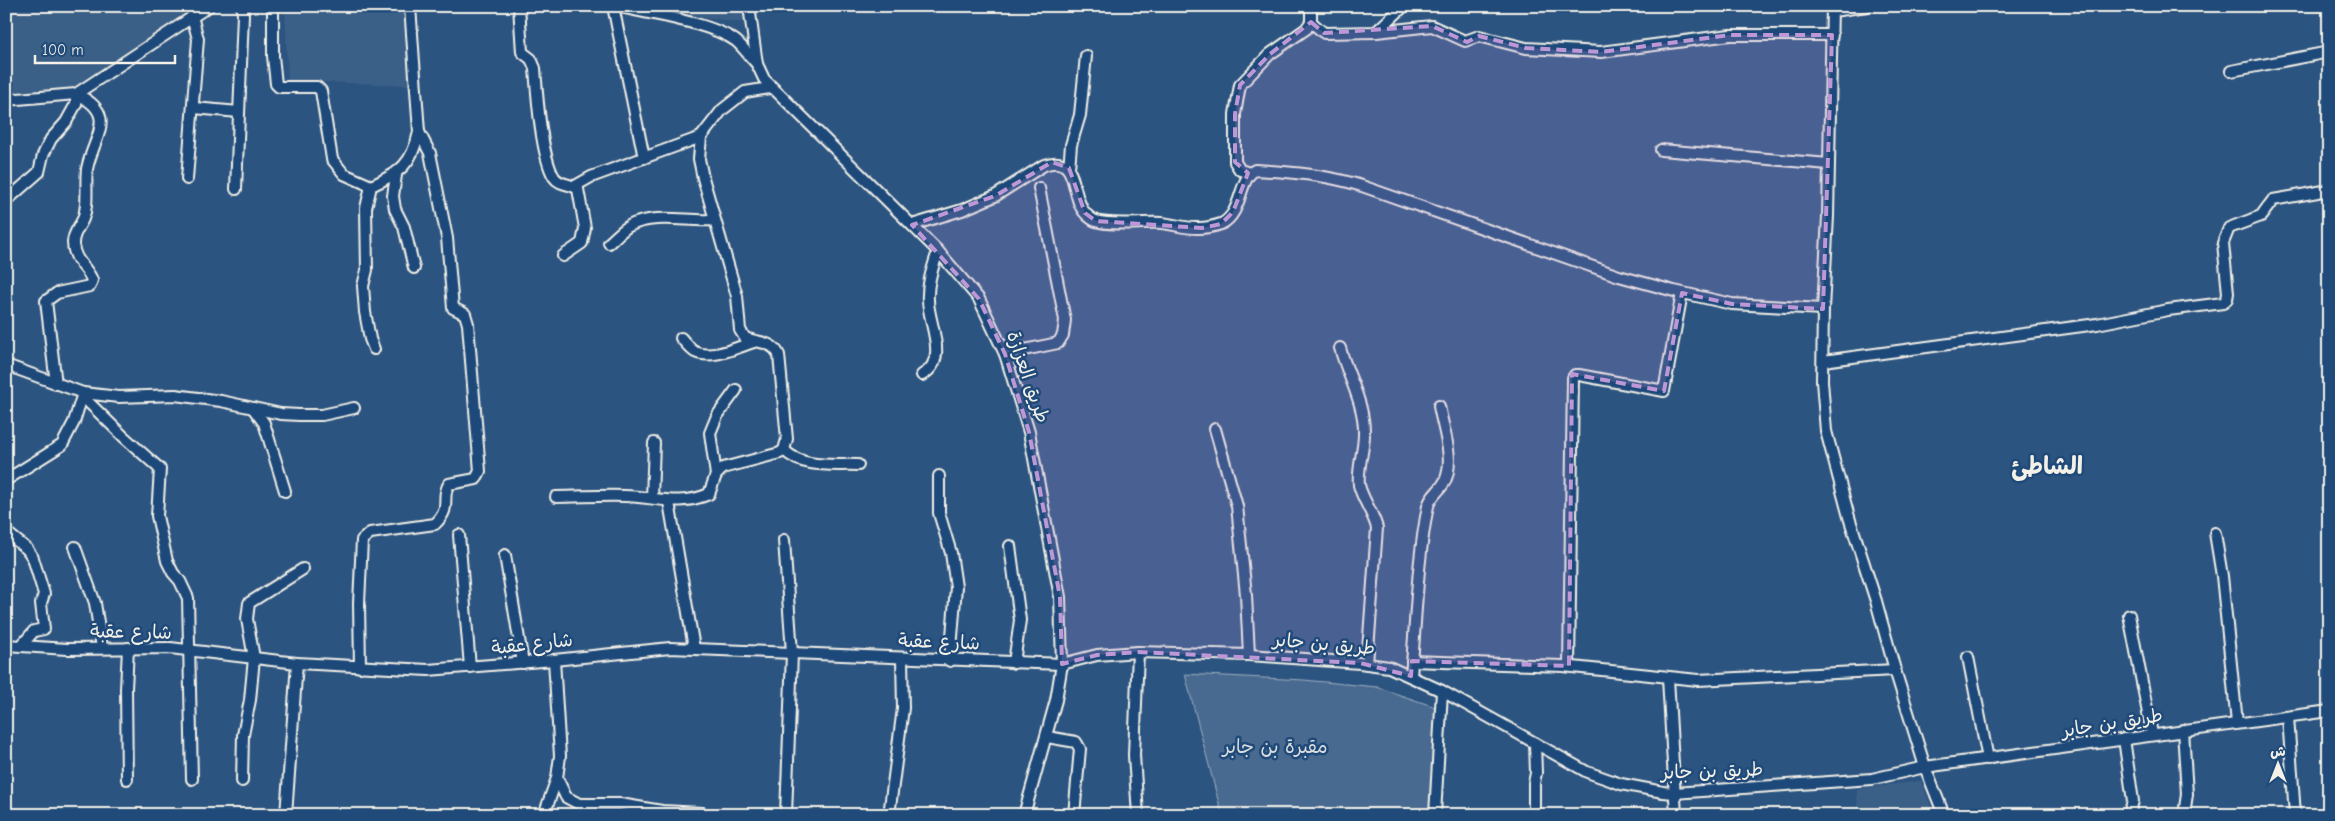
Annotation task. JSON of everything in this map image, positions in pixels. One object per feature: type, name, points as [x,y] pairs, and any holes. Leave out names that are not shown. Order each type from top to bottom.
[{"type":"street","points":[[6,100],[76,94],[135,57],[209,6]]},
{"type":"street","points":[[236,189],[242,6]]},
{"type":"street","points":[[273,6],[273,56],[276,84],[279,86],[317,87],[321,91],[332,159],[344,174],[371,186],[396,175],[408,160],[420,132]]},
{"type":"street","points":[[360,667],[359,603],[362,540],[370,533],[435,524],[443,517],[446,507],[446,489],[449,484],[476,479],[480,471],[468,324],[465,314],[453,308],[447,238],[430,153],[420,132],[410,6]]},
{"type":"street","points":[[519,6],[522,52],[531,59],[535,68],[544,148],[554,177],[561,184],[574,186],[578,189],[585,228],[582,243],[564,256]]},
{"type":"street","points":[[644,158],[614,6],[696,25],[726,35],[740,45],[757,64]]},
{"type":"street","name":"طريق العزازة","points":[[749,6],[757,64],[770,88],[938,251],[979,299],[1005,354],[1028,432],[1060,597],[1062,664],[1047,737],[1024,815]]},
{"type":"street","points":[[1250,173],[1240,170],[1235,162],[1235,114],[1240,85],[1270,54],[1306,29],[1311,22],[1312,6]]},
{"type":"street","points":[[1376,32],[1404,6]]},
{"type":"street","points":[[1867,6],[1832,9],[1822,360],[1826,431],[1849,517],[1895,670],[1925,767],[1944,815]]},
{"type":"street","points":[[187,180],[198,39],[192,16]]},
{"type":"street","points":[[1311,22],[1324,33],[1376,32],[1432,26],[1445,30],[1465,41],[1479,36],[1526,48],[1601,52],[1730,35],[1832,35]]},
{"type":"street","points":[[2231,71],[2329,52]]},
{"type":"street","points":[[1086,56],[1080,115],[1071,145],[1069,168],[1085,213],[1096,221],[1163,223],[1190,228],[1202,228],[1221,224],[1227,220],[1240,200],[1250,173],[1255,170],[1299,173],[1336,178],[1457,217],[1619,276],[1682,293],[1732,304],[1823,309]]},
{"type":"street","points":[[574,186],[591,176],[701,137],[722,110],[745,92],[770,88]]},
{"type":"street","points":[[6,201],[40,172],[43,155],[51,139],[66,122],[76,104],[76,94]]},
{"type":"street","points":[[56,384],[46,301],[57,293],[90,286],[92,280],[74,255],[73,242],[75,230],[83,219],[85,211],[87,169],[98,141],[101,116],[88,100],[76,94]]},
{"type":"street","points":[[194,108],[239,112]]},
{"type":"street","points":[[556,497],[625,496],[652,498],[669,502],[700,497],[709,494],[716,475],[723,468],[780,453],[784,450],[787,439],[779,356],[776,348],[767,343],[754,342],[744,338],[740,330],[738,296],[714,220],[700,159],[701,137]]},
{"type":"street","points":[[1661,150],[1829,164]]},
{"type":"street","points":[[912,225],[962,210],[996,196],[1044,165],[1061,162],[1069,168]]},
{"type":"street","points":[[396,175],[393,196],[394,208],[404,227],[414,268]]},
{"type":"street","points":[[371,186],[366,208],[367,270],[363,286],[365,312],[370,339],[374,349]]},
{"type":"street","points":[[1005,354],[1058,343],[1063,335],[1065,320],[1039,188]]},
{"type":"street","points":[[1822,360],[2097,324],[2168,310],[2223,303],[2228,293],[2223,242],[2229,228],[2261,216],[2273,200],[2329,190]]},
{"type":"street","points":[[608,243],[629,226],[649,220],[666,218],[697,221],[714,220]]},
{"type":"street","points":[[922,375],[928,371],[935,360],[935,340],[928,302],[929,281],[938,251]]},
{"type":"street","points":[[1569,666],[1572,378],[1575,375],[1579,375],[1664,391],[1682,293]]},
{"type":"street","points":[[681,338],[696,352],[708,354],[754,342]]},
{"type":"street","points":[[1340,348],[1358,400],[1364,433],[1359,482],[1360,490],[1373,514],[1376,528],[1367,664]]},
{"type":"street","points":[[6,365],[83,394],[119,397],[175,396],[227,402],[281,414],[299,415],[322,415],[354,408]]},
{"type":"street","points":[[716,475],[710,433],[717,416],[736,390]]},
{"type":"street","points":[[6,480],[62,444],[74,422],[83,394]]},
{"type":"street","points":[[83,394],[160,469],[157,516],[167,561],[188,598],[191,652],[192,779]]},
{"type":"street","points":[[1411,676],[1421,559],[1429,503],[1434,492],[1445,483],[1448,470],[1449,458],[1439,406]]},
{"type":"street","points":[[254,408],[264,422],[286,491]]},
{"type":"street","points":[[1215,429],[1237,506],[1246,595],[1249,655]]},
{"type":"street","points":[[652,498],[654,443]]},
{"type":"street","points":[[784,450],[794,460],[811,463],[858,465]]},
{"type":"street","points":[[939,476],[939,513],[952,553],[956,587],[950,661]]},
{"type":"street","points":[[669,502],[694,648]]},
{"type":"street","points":[[6,532],[27,549],[33,558],[44,594],[41,603],[44,629],[34,630],[21,646]]},
{"type":"street","points":[[2215,533],[2237,723]]},
{"type":"street","points":[[460,534],[470,667]]},
{"type":"street","points":[[784,540],[792,653],[786,815]]},
{"type":"street","points":[[1010,546],[1020,620],[1014,663]]},
{"type":"street","points":[[75,547],[95,603],[102,648]]},
{"type":"street","points":[[505,555],[522,663]]},
{"type":"street","points":[[242,781],[243,735],[250,700],[254,658],[247,619],[249,604],[303,569]]},
{"type":"street","points":[[2129,615],[2152,734]]},
{"type":"street","name":"شارع عقبة","points":[[6,645],[67,649],[170,648],[296,663],[428,670],[522,663],[670,648],[950,661],[1062,664]]},
{"type":"street","points":[[127,779],[126,689],[128,648]]},
{"type":"street","points":[[1138,652],[1134,755],[1138,815]]},
{"type":"street","name":"طريق بن جابر","points":[[1062,664],[1097,655],[1138,652],[1249,655],[1389,667],[1442,691],[1602,778],[1635,787],[1674,793],[1872,779],[1925,767],[2152,734],[2329,711]]},
{"type":"street","points":[[1968,657],[1988,759]]},
{"type":"street","points":[[889,815],[903,708],[902,658]]},
{"type":"street","points":[[544,815],[557,778],[560,756],[554,660]]},
{"type":"street","points":[[1412,662],[1569,666],[1668,678],[1729,679],[1895,670]]},
{"type":"street","points":[[286,815],[296,663]]},
{"type":"street","points":[[1668,678],[1676,815]]},
{"type":"street","points":[[1435,815],[1442,691]]},
{"type":"street","points":[[2288,716],[2295,815]]},
{"type":"street","points":[[2183,730],[2187,794],[2184,815]]},
{"type":"street","points":[[1047,737],[1076,742],[1080,749],[1074,815]]},
{"type":"street","points":[[2124,739],[2133,801],[2129,815]]},
{"type":"street","points":[[1534,815],[1535,743]]},
{"type":"street","points":[[557,778],[566,797],[579,804],[620,804],[662,811],[703,813]]},
{"type":"highlighted area","points":[[1311,22],[1324,33],[1432,26],[1467,42],[1479,36],[1526,48],[1601,52],[1730,35],[1832,35],[1823,309],[1732,304],[1682,293],[1664,391],[1572,374],[1569,666],[1412,661],[1411,676],[1360,663],[1138,652],[1097,655],[1062,664],[1060,597],[1029,432],[1005,354],[979,299],[912,225],[995,196],[1052,162],[1069,168],[1085,213],[1096,221],[1202,228],[1221,224],[1233,212],[1248,173],[1235,162],[1235,114],[1240,85],[1270,54]]},
{"type":"shaded area","points":[[6,6],[223,6],[192,16],[76,94],[6,99]]},
{"type":"shaded area","points":[[285,6],[404,10],[410,85],[288,81]]},
{"type":"shaded area","points":[[617,6],[749,6],[752,24]]},
{"type":"shaded area","points":[[1921,781],[1934,815],[1858,815],[1857,789]]},
{"type":"green space","name":"مقبرة بن جابر","points":[[1185,674],[1304,680],[1377,687],[1441,709],[1435,815],[1222,815]]},
{"type":"district","name":"الشاطئ","points":[[2047,466]]}]
